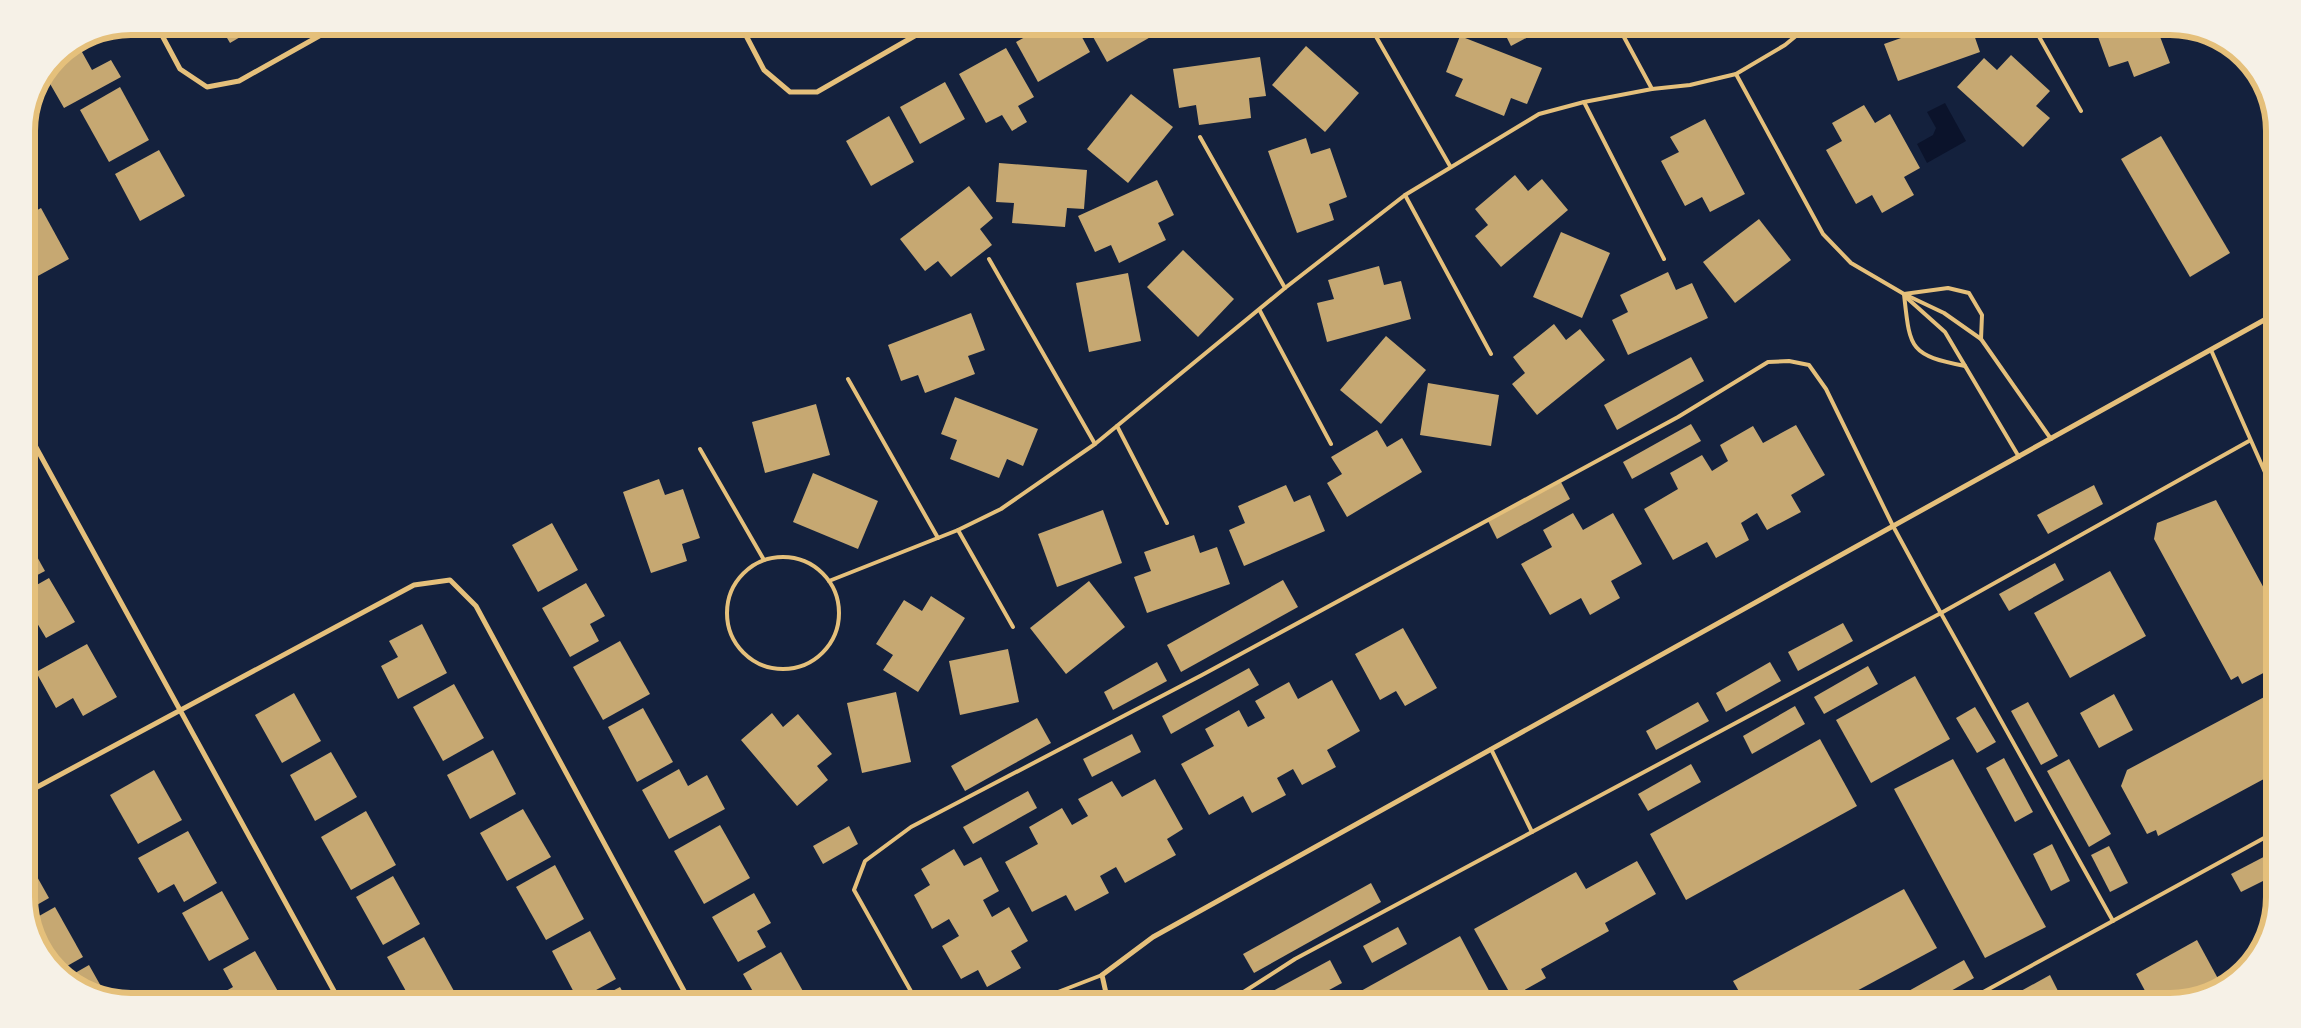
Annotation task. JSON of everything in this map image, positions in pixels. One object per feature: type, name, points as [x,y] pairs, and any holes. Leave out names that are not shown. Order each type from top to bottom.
[{"type":"street","points":[[162,35],[180,69],[207,87],[239,81],[321,35]]},
{"type":"street","points":[[745,35],[764,70],[790,92],[817,92],[916,35]]},
{"type":"street","points":[[1106,993],[1102,975],[1152,937],[2266,319]]},
{"type":"street","points":[[35,446],[335,993]]},
{"type":"street","points":[[35,789],[414,585],[450,580],[476,606],[685,993]]},
{"type":"lane","points":[[1375,35],[1450,166]]},
{"type":"lane","points":[[1623,35],[1652,89]]},
{"type":"lane","points":[[829,581],[958,530],[1001,508],[1095,444],[1260,311],[1285,288],[1405,195],[1450,166],[1539,114],[1584,102],[1652,89],[1690,85],[1736,74],[1785,45],[1797,35]]},
{"type":"lane","points":[[2038,35],[2081,111]]},
{"type":"lane","points":[[1736,74],[1823,234],[1851,264],[1904,294],[1944,313],[1981,339],[2050,439]]},
{"type":"lane","points":[[1584,102],[1664,260]]},
{"type":"lane","points":[[1200,137],[1285,288]]},
{"type":"lane","points":[[1405,195],[1491,354]]},
{"type":"lane","points":[[989,259],[1095,444]]},
{"type":"lane","points":[[1904,294],[1948,288],[1969,293],[1982,315],[1981,339]]},
{"type":"lane","points":[[1904,294],[1908,334],[1916,349],[1935,360],[1965,366]]},
{"type":"lane","points":[[1904,294],[1945,332],[2018,457]]},
{"type":"lane","points":[[1260,311],[1331,444]]},
{"type":"lane","points":[[2210,350],[2266,476]]},
{"type":"lane","points":[[912,993],[854,890],[865,861],[911,828],[1202,675],[1618,450],[1678,417],[1768,362],[1789,361],[1809,365],[1826,389],[1893,526],[2113,921]]},
{"type":"lane","points":[[848,379],[938,538]]},
{"type":"lane","points":[[1117,426],[1167,523]]},
{"type":"lane","points":[[1242,993],[1295,959],[1941,613],[2250,441]]},
{"type":"lane","points":[[700,449],[764,560]]},
{"type":"lane","points":[[958,530],[1013,627]]},
{"type":"lane","points":[[778,557],[793,558],[807,563],[829,581],[836,596],[839,612],[837,628],[825,650],[806,665],[790,669],[773,669],[758,664],[744,654],[734,642],[728,627],[727,610],[730,594],[738,580],[750,568],[764,560],[778,557]]},
{"type":"lane","points":[[1491,749],[1532,832]]},
{"type":"lane","points":[[1981,993],[2266,837]]},
{"type":"lane","points":[[1055,993],[1102,975]]},
{"type":"water","points":[[1945,103],[1966,141],[1927,163],[1917,144],[1933,135],[1936,128],[1927,112]]},
{"type":"building","points":[[225,35],[244,35],[230,43]]},
{"type":"building","points":[[1029,35],[1081,35],[1090,52],[1038,82],[1016,42]]},
{"type":"building","points":[[1092,35],[1154,35],[1107,62]]},
{"type":"building","points":[[1506,35],[1532,35],[1511,46]]},
{"type":"building","points":[[1900,35],[1974,35],[1980,52],[1898,81],[1884,44],[1901,38]]},
{"type":"building","points":[[2097,35],[2159,35],[2170,63],[2134,77],[2128,61],[2109,67]]},
{"type":"building","points":[[1460,36],[1542,68],[1527,104],[1511,98],[1504,116],[1455,96],[1463,79],[1446,72]]},
{"type":"building","points":[[1306,46],[1359,93],[1325,132],[1272,85]]},
{"type":"building","points":[[1006,48],[1034,97],[1018,106],[1027,122],[1012,131],[1002,115],[986,123],[959,74]]},
{"type":"building","points":[[81,50],[92,70],[111,60],[121,77],[64,108],[49,82],[55,72],[72,55]]},
{"type":"building","points":[[2011,55],[2050,91],[2036,106],[2050,118],[2023,147],[1957,87],[1984,58],[1997,70]]},
{"type":"building","points":[[1260,57],[1266,96],[1249,98],[1251,118],[1199,125],[1196,105],[1179,108],[1173,69]]},
{"type":"building","points":[[945,82],[965,119],[920,144],[900,107]]},
{"type":"building","points":[[120,87],[149,140],[109,162],[80,110]]},
{"type":"building","points":[[1131,94],[1173,127],[1128,183],[1087,149]]},
{"type":"building","points":[[1864,105],[1875,123],[1890,114],[1920,168],[1904,177],[1914,195],[1882,213],[1872,195],[1856,204],[1826,150],[1842,141],[1832,123]]},
{"type":"building","points":[[889,116],[914,162],[871,186],[846,141]]},
{"type":"building","points":[[1705,119],[1745,194],[1710,212],[1702,197],[1685,206],[1661,161],[1679,152],[1670,137]]},
{"type":"building","points":[[2161,136],[2230,253],[2190,277],[2121,159]]},
{"type":"building","points":[[1306,138],[1311,154],[1330,148],[1347,197],[1329,204],[1334,220],[1297,233],[1268,151]]},
{"type":"building","points":[[159,150],[185,196],[140,221],[115,174]]},
{"type":"building","points":[[999,163],[1087,170],[1084,209],[1067,208],[1065,227],[1012,223],[1014,203],[996,202]]},
{"type":"building","points":[[1515,175],[1528,191],[1542,179],[1568,210],[1501,267],[1475,236],[1488,225],[1475,209]]},
{"type":"building","points":[[1157,180],[1174,215],[1158,223],[1166,240],[1119,263],[1111,245],[1095,252],[1078,216]]},
{"type":"building","points":[[969,186],[993,218],[980,229],[992,245],[951,277],[938,261],[925,271],[900,239]]},
{"type":"building","points":[[41,208],[69,259],[36,277],[35,275],[35,211]]},
{"type":"building","points":[[1759,219],[1791,260],[1735,303],[1703,262]]},
{"type":"building","points":[[1561,232],[1610,253],[1582,318],[1533,297]]},
{"type":"building","points":[[1183,250],[1234,299],[1198,337],[1147,287]]},
{"type":"building","points":[[1379,266],[1384,285],[1401,281],[1411,319],[1327,342],[1317,303],[1334,299],[1328,280]]},
{"type":"building","points":[[1668,272],[1676,290],[1692,283],[1708,318],[1628,355],[1612,320],[1628,312],[1620,295]]},
{"type":"building","points":[[1128,273],[1141,341],[1089,352],[1076,283]]},
{"type":"building","points":[[971,313],[985,350],[968,356],[975,374],[925,393],[918,375],[901,381],[888,345]]},
{"type":"building","points":[[1554,324],[1566,340],[1580,329],[1605,360],[1537,415],[1512,384],[1525,373],[1513,357]]},
{"type":"building","points":[[1386,336],[1426,370],[1381,424],[1340,390]]},
{"type":"building","points":[[1691,357],[1704,381],[1617,430],[1604,405]]},
{"type":"building","points":[[1428,383],[1499,395],[1491,446],[1420,435]]},
{"type":"building","points":[[955,397],[1038,429],[1023,466],[1007,459],[999,478],[950,459],[957,440],[941,434]]},
{"type":"building","points":[[816,404],[830,455],[765,473],[752,422]]},
{"type":"building","points":[[1691,424],[1701,441],[1632,479],[1623,462]]},
{"type":"building","points":[[1796,425],[1825,475],[1791,495],[1801,512],[1767,530],[1757,513],[1741,523],[1749,540],[1716,558],[1707,542],[1673,560],[1644,509],[1678,489],[1670,473],[1702,455],[1712,471],[1728,461],[1720,445],[1753,426],[1763,443]]},
{"type":"building","points":[[1377,430],[1387,447],[1402,438],[1422,472],[1347,517],[1327,483],[1342,474],[1331,457]]},
{"type":"building","points":[[813,473],[878,501],[858,549],[793,522]]},
{"type":"building","points":[[659,479],[665,495],[683,489],[700,538],[682,544],[687,561],[651,573],[623,492]]},
{"type":"building","points":[[1561,482],[1570,499],[1497,539],[1488,521]]},
{"type":"building","points":[[1286,485],[1294,502],[1310,495],[1325,531],[1244,566],[1229,530],[1245,523],[1238,506]]},
{"type":"building","points":[[2094,485],[2103,504],[2048,534],[2037,515]]},
{"type":"building","points":[[2216,500],[2266,592],[2266,672],[2242,684],[2238,676],[2231,680],[2154,539],[2157,523]]},
{"type":"building","points":[[1103,510],[1122,563],[1057,587],[1038,534]]},
{"type":"building","points":[[1573,513],[1583,530],[1613,513],[1642,564],[1611,581],[1620,598],[1590,615],[1581,598],[1550,615],[1521,564],[1552,547],[1543,530]]},
{"type":"building","points":[[552,523],[578,570],[538,592],[512,545]]},
{"type":"building","points":[[1194,535],[1200,553],[1217,547],[1230,584],[1147,613],[1134,577],[1151,571],[1144,552]]},
{"type":"building","points":[[35,553],[45,571],[35,576]]},
{"type":"building","points":[[2055,563],[2064,580],[2009,611],[1999,594]]},
{"type":"building","points":[[2110,571],[2146,636],[2070,678],[2034,613]]},
{"type":"building","points":[[49,578],[75,622],[46,638],[37,623],[35,624],[35,586]]},
{"type":"building","points":[[1283,580],[1298,607],[1181,672],[1167,645]]},
{"type":"building","points":[[1089,581],[1125,627],[1066,674],[1030,628]]},
{"type":"building","points":[[586,583],[605,616],[590,624],[599,641],[570,657],[542,608]]},
{"type":"building","points":[[931,596],[965,618],[918,692],[883,670],[893,655],[876,644],[904,600],[922,611]]},
{"type":"building","points":[[1843,623],[1853,641],[1798,671],[1788,652]]},
{"type":"building","points":[[422,624],[447,673],[398,699],[381,666],[398,657],[389,641]]},
{"type":"building","points":[[1403,628],[1437,688],[1405,706],[1396,691],[1380,700],[1355,654]]},
{"type":"building","points":[[620,641],[650,694],[603,720],[573,667]]},
{"type":"building","points":[[87,644],[117,697],[83,716],[73,698],[56,708],[36,672]]},
{"type":"building","points":[[1008,649],[1019,702],[960,715],[949,661]]},
{"type":"building","points":[[1157,662],[1167,681],[1113,710],[1104,692]]},
{"type":"building","points":[[1770,662],[1781,681],[1726,712],[1716,693]]},
{"type":"building","points":[[1868,666],[1878,684],[1824,714],[1814,697]]},
{"type":"building","points":[[1249,668],[1259,685],[1171,734],[1162,716]]},
{"type":"building","points":[[1915,676],[1950,739],[1871,783],[1836,720]]},
{"type":"building","points":[[1332,680],[1360,731],[1327,750],[1336,767],[1302,785],[1293,769],[1277,778],[1286,795],[1252,813],[1243,796],[1209,815],[1181,764],[1214,746],[1205,729],[1239,710],[1248,727],[1265,718],[1255,701],[1289,682],[1298,699]]},
{"type":"building","points":[[454,684],[484,738],[443,761],[413,707]]},
{"type":"building","points":[[896,692],[911,762],[862,773],[847,703]]},
{"type":"building","points":[[294,693],[321,741],[282,763],[255,715]]},
{"type":"building","points":[[2114,694],[2133,730],[2099,748],[2080,713]]},
{"type":"building","points":[[2266,696],[2266,778],[2158,836],[2156,830],[2147,834],[2121,786],[2127,770]]},
{"type":"building","points":[[1698,702],[1709,721],[1656,750],[1646,731]]},
{"type":"building","points":[[2028,702],[2058,756],[2041,765],[2011,711]]},
{"type":"building","points":[[1795,706],[1805,724],[1752,754],[1743,736]]},
{"type":"building","points":[[1975,707],[1996,742],[1977,753],[1956,718]]},
{"type":"building","points":[[643,708],[673,762],[637,782],[608,727]]},
{"type":"building","points":[[772,713],[783,727],[798,714],[832,754],[817,766],[828,780],[797,806],[741,740]]},
{"type":"building","points":[[1037,718],[1051,743],[965,791],[951,766]]},
{"type":"building","points":[[1132,734],[1141,752],[1092,777],[1083,759]]},
{"type":"building","points":[[1820,739],[1857,806],[1686,900],[1650,834]]},
{"type":"building","points":[[493,750],[516,794],[470,819],[447,775]]},
{"type":"building","points":[[331,752],[357,797],[315,821],[290,775]]},
{"type":"building","points":[[2004,758],[2033,812],[2015,822],[1986,768]]},
{"type":"building","points":[[1953,759],[2046,927],[1985,958],[1894,789]]},
{"type":"building","points":[[2069,759],[2111,834],[2089,847],[2047,771]]},
{"type":"building","points":[[1691,764],[1701,782],[1648,811],[1638,794]]},
{"type":"building","points":[[679,769],[688,786],[707,775],[725,809],[669,839],[642,790]]},
{"type":"building","points":[[154,770],[182,820],[138,844],[110,795]]},
{"type":"building","points":[[1155,779],[1183,829],[1167,839],[1176,855],[1125,883],[1116,867],[1100,876],[1109,893],[1075,911],[1066,895],[1032,912],[1005,862],[1038,844],[1029,827],[1062,808],[1072,825],[1088,816],[1078,799],[1112,781],[1122,797]]},
{"type":"building","points":[[1028,791],[1037,808],[973,844],[963,827]]},
{"type":"building","points":[[523,809],[551,857],[507,881],[480,833]]},
{"type":"building","points":[[366,811],[396,865],[351,890],[321,837]]},
{"type":"building","points":[[720,825],[750,878],[704,904],[674,851]]},
{"type":"building","points":[[849,826],[858,844],[823,864],[813,846]]},
{"type":"building","points":[[188,831],[217,883],[184,902],[174,884],[158,893],[138,858]]},
{"type":"building","points":[[2052,844],[2070,881],[2051,891],[2033,854]]},
{"type":"building","points":[[2109,846],[2128,883],[2110,892],[2091,855]]},
{"type":"building","points":[[954,849],[964,866],[981,857],[999,891],[983,900],[992,917],[1009,907],[1028,941],[1011,951],[1021,968],[987,987],[978,970],[961,979],[942,946],[959,936],[949,919],[932,929],[914,895],[930,885],[921,869]]},
{"type":"building","points":[[2266,856],[2266,880],[2241,892],[2231,874]]},
{"type":"building","points":[[1637,861],[1656,894],[1605,923],[1609,931],[1541,969],[1546,978],[1519,993],[1510,993],[1474,929],[1576,872],[1586,889]]},
{"type":"building","points":[[555,865],[584,919],[546,940],[516,887]]},
{"type":"building","points":[[35,873],[49,898],[35,906]]},
{"type":"building","points":[[393,876],[420,924],[383,945],[356,897]]},
{"type":"building","points":[[1371,883],[1381,902],[1254,973],[1243,954]]},
{"type":"building","points":[[1904,889],[1937,948],[1853,993],[1740,993],[1733,981]]},
{"type":"building","points":[[222,891],[249,939],[209,961],[182,913]]},
{"type":"building","points":[[754,893],[771,923],[757,931],[766,947],[738,962],[712,917]]},
{"type":"building","points":[[55,907],[83,957],[65,967],[48,945],[42,934],[37,917]]},
{"type":"building","points":[[1398,927],[1407,944],[1372,963],[1363,946]]},
{"type":"building","points":[[590,931],[616,979],[591,993],[574,993],[552,951]]},
{"type":"building","points":[[1460,936],[1490,993],[1357,993]]},
{"type":"building","points":[[424,937],[454,991],[451,993],[407,993],[387,957]]},
{"type":"building","points":[[2197,940],[2219,980],[2189,991],[2146,993],[2136,974]]},
{"type":"building","points":[[255,951],[279,993],[222,993],[233,987],[223,969]]},
{"type":"building","points":[[781,952],[804,993],[754,993],[743,974]]},
{"type":"building","points":[[1330,960],[1342,983],[1324,993],[1271,992]]},
{"type":"building","points":[[1964,960],[1974,978],[1947,993],[1905,993]]},
{"type":"building","points":[[89,965],[102,989],[94,986],[73,974]]},
{"type":"building","points":[[2050,975],[2059,993],[2017,993]]},
{"type":"building","points":[[620,987],[623,993],[609,993]]}]
